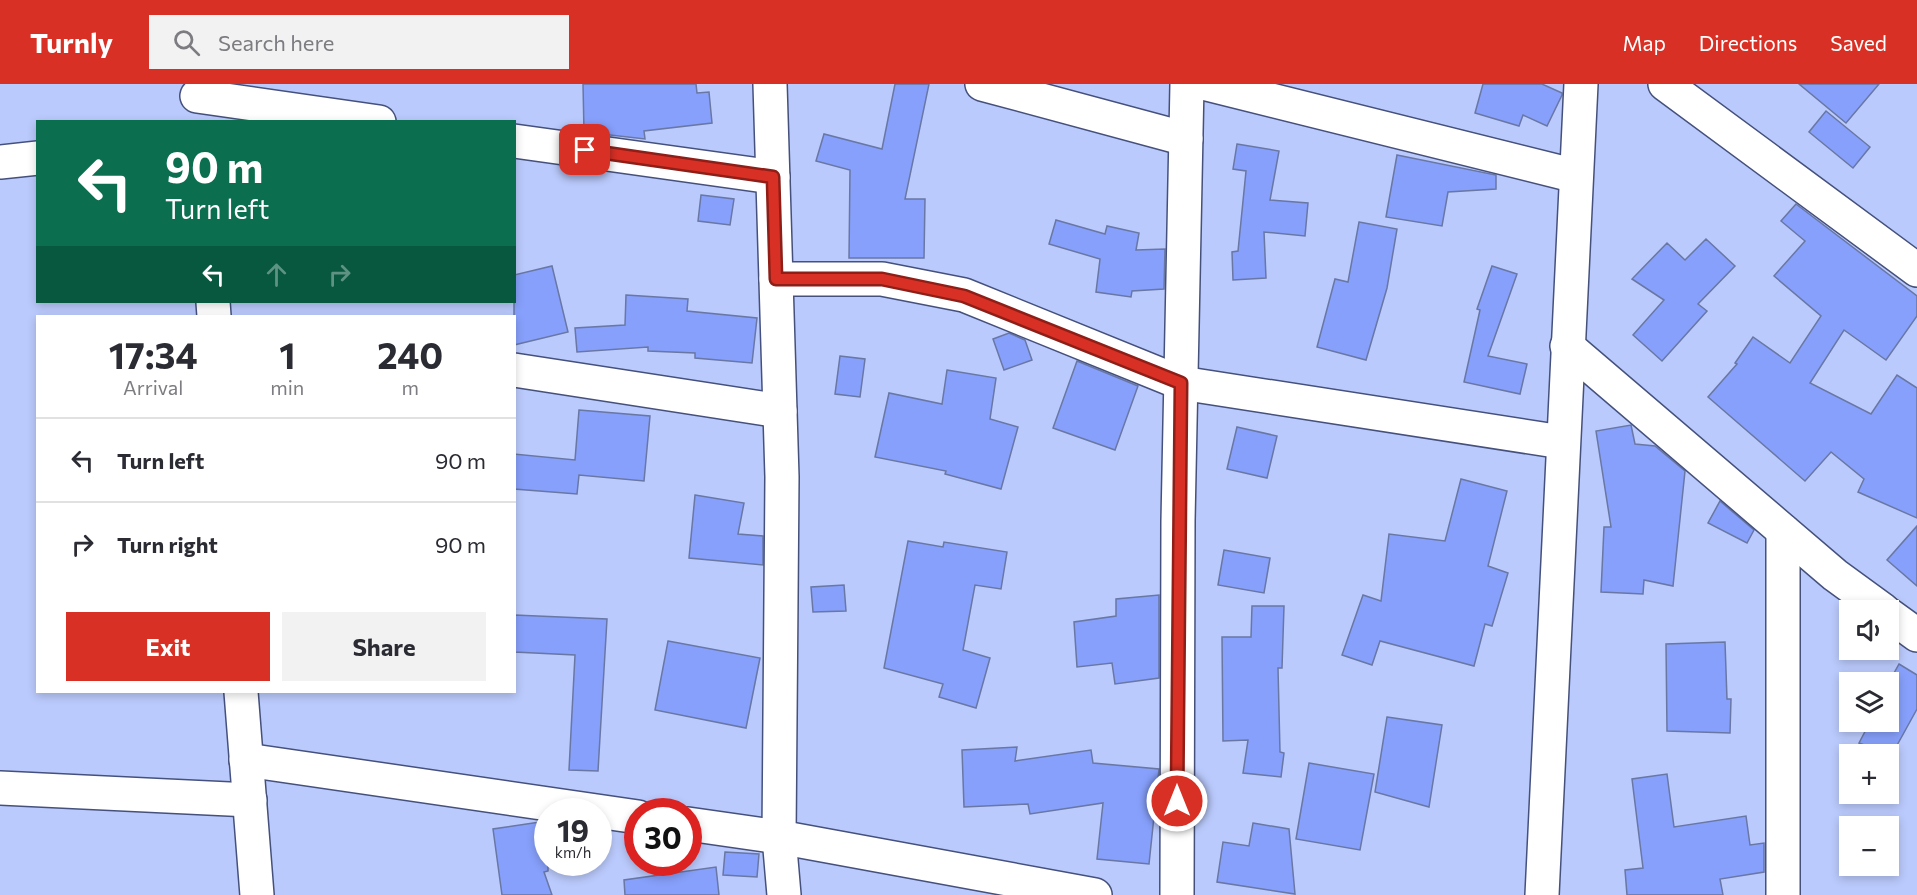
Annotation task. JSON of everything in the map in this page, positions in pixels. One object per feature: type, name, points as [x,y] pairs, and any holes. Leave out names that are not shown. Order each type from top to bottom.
[{"type":"street","points":[[770,84],[780,411],[779,837],[784,895]]},
{"type":"street","points":[[982,84],[1186,139]]},
{"type":"street","points":[[1177,895],[1181,383],[1187,84]]},
{"type":"street","points":[[1207,84],[1576,176]]},
{"type":"street","points":[[1542,895],[1581,84]]},
{"type":"street","points":[[1665,84],[1917,270]]},
{"type":"street","points":[[197,100],[362,120]]},
{"type":"street","points":[[516,141],[773,177]]},
{"type":"street","points":[[0,162],[36,158]]},
{"type":"street","points":[[776,279],[882,279],[964,296],[1181,383],[1562,442]]},
{"type":"street","points":[[1567,346],[1835,575],[1869,600]]},
{"type":"street","points":[[516,370],[780,411]]},
{"type":"street","points":[[1783,531],[1789,891]]},
{"type":"street","points":[[1899,622],[1917,635]]},
{"type":"street","points":[[241,693],[257,895]]},
{"type":"street","points":[[246,760],[624,815]]},
{"type":"street","points":[[0,788],[250,800]]},
{"type":"street","points":[[702,826],[779,837],[1095,895]]},
{"type":"building","points":[[583,84],[696,84],[697,93],[709,92],[712,123],[644,131],[645,139],[584,132]]},
{"type":"building","points":[[895,84],[929,84],[905,199],[925,199],[924,258],[849,258],[850,170],[816,161],[824,134],[882,149]]},
{"type":"building","points":[[1483,84],[1542,84],[1562,95],[1547,126],[1523,115],[1519,126],[1475,113]]},
{"type":"building","points":[[1799,84],[1879,84],[1846,123]]},
{"type":"building","points":[[1826,111],[1870,147],[1853,168],[1809,132]]},
{"type":"building","points":[[1237,144],[1279,151],[1270,200],[1308,203],[1305,236],[1264,232],[1266,278],[1233,280],[1232,252],[1238,251],[1246,171],[1233,169]]},
{"type":"building","points":[[1397,155],[1496,175],[1496,189],[1448,192],[1442,226],[1386,217]]},
{"type":"building","points":[[701,195],[734,199],[730,225],[698,221]]},
{"type":"building","points":[[1796,204],[1917,296],[1917,316],[1886,360],[1844,330],[1810,383],[1871,414],[1897,375],[1917,388],[1917,518],[1858,492],[1864,479],[1831,452],[1805,481],[1708,397],[1737,364],[1735,363],[1753,337],[1790,363],[1821,316],[1774,276],[1805,241],[1781,221]]},
{"type":"building","points":[[1056,220],[1105,234],[1107,226],[1139,233],[1136,250],[1165,249],[1164,289],[1132,291],[1131,297],[1096,292],[1100,259],[1049,244]]},
{"type":"building","points":[[1359,222],[1397,229],[1387,288],[1366,360],[1317,347],[1335,279],[1348,282]]},
{"type":"building","points":[[1706,239],[1735,266],[1698,304],[1707,311],[1662,361],[1633,335],[1664,300],[1632,279],[1667,243],[1685,260]]},
{"type":"building","points":[[552,266],[568,332],[516,345],[514,303],[516,303],[516,275]]},
{"type":"building","points":[[1492,266],[1517,274],[1488,356],[1527,364],[1520,394],[1464,382],[1480,310],[1477,309]]},
{"type":"building","points":[[626,295],[688,299],[687,311],[757,318],[752,363],[695,358],[695,353],[648,351],[648,347],[577,352],[575,328],[625,325]]},
{"type":"building","points":[[1009,333],[1025,340],[1032,360],[1004,370],[993,339]]},
{"type":"building","points":[[840,356],[865,359],[860,397],[835,394]]},
{"type":"building","points":[[1077,361],[1138,386],[1115,450],[1053,428]]},
{"type":"building","points":[[947,370],[996,378],[990,419],[1018,427],[1001,489],[945,474],[946,471],[875,457],[889,393],[942,404]]},
{"type":"building","points":[[579,410],[650,416],[644,481],[579,475],[577,494],[516,489],[516,454],[575,460]]},
{"type":"building","points":[[1631,425],[1635,444],[1655,446],[1685,471],[1673,586],[1644,580],[1643,594],[1601,592],[1604,527],[1611,527],[1596,431]]},
{"type":"building","points":[[1237,427],[1277,436],[1267,478],[1227,469]]},
{"type":"building","points":[[1461,479],[1507,491],[1488,566],[1508,573],[1492,626],[1485,624],[1474,666],[1380,641],[1372,665],[1342,655],[1363,595],[1381,601],[1389,534],[1445,541]]},
{"type":"building","points":[[695,495],[744,503],[738,534],[763,536],[763,565],[689,558]]},
{"type":"building","points":[[1720,501],[1754,530],[1747,543],[1708,523]]},
{"type":"building","points":[[1917,526],[1917,586],[1887,560]]},
{"type":"building","points":[[908,541],[943,547],[944,542],[1007,552],[1001,589],[975,585],[963,650],[990,658],[976,708],[939,697],[943,684],[884,668]]},
{"type":"building","points":[[1224,550],[1270,558],[1264,593],[1218,585]]},
{"type":"building","points":[[844,585],[846,611],[813,612],[811,587]]},
{"type":"building","points":[[1159,595],[1159,678],[1115,684],[1112,663],[1077,667],[1074,622],[1116,616],[1116,599]]},
{"type":"building","points":[[1252,606],[1284,606],[1282,668],[1278,668],[1280,752],[1284,753],[1281,777],[1243,773],[1248,740],[1223,741],[1222,637],[1251,637]]},
{"type":"building","points":[[516,615],[607,619],[598,771],[569,770],[575,655],[516,652]]},
{"type":"building","points":[[668,641],[760,658],[746,728],[655,710]]},
{"type":"building","points":[[1725,642],[1727,699],[1731,699],[1730,733],[1667,731],[1666,644]]},
{"type":"building","points":[[1899,664],[1917,675],[1917,709],[1898,744],[1859,743],[1865,732],[1899,732],[1899,672],[1895,672]]},
{"type":"building","points":[[1387,717],[1442,725],[1429,807],[1375,792]]},
{"type":"building","points":[[1017,747],[1015,761],[1091,750],[1093,763],[1159,769],[1149,864],[1097,859],[1103,803],[1030,814],[1028,804],[964,807],[962,750]]},
{"type":"building","points":[[1309,763],[1374,774],[1360,850],[1296,839]]},
{"type":"building","points":[[1667,774],[1674,827],[1746,816],[1750,845],[1764,843],[1764,872],[1720,879],[1723,895],[1627,895],[1625,870],[1643,868],[1632,779]]},
{"type":"building","points":[[534,823],[534,876],[545,876],[552,895],[502,895],[493,829]]},
{"type":"building","points":[[1253,823],[1289,829],[1295,894],[1217,882],[1223,842],[1249,846]]},
{"type":"building","points":[[725,852],[759,854],[757,877],[723,875]]},
{"type":"building","points":[[716,867],[719,895],[625,895],[624,880],[652,876],[702,876],[702,869]]},
{"type":"route","points":[[585,150],[773,177],[776,279],[882,279],[964,296],[1181,383],[1177,801]]}]
